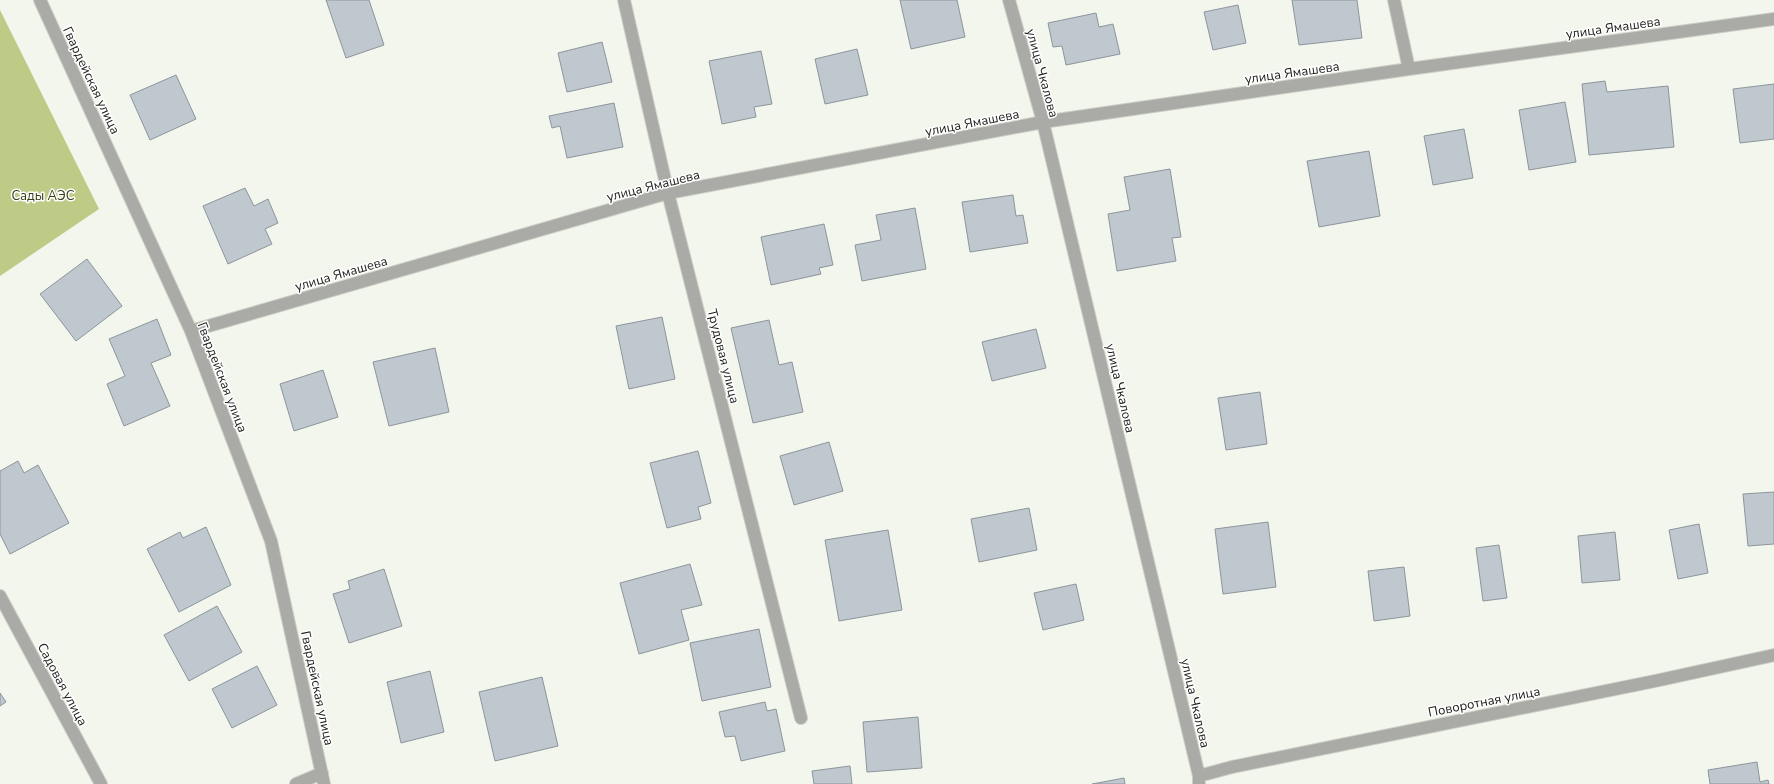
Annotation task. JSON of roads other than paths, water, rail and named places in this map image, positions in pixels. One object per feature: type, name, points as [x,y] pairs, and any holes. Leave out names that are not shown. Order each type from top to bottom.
[{"type":"street","name":"Гвардейская улица","points":[[40,0],[191,331],[271,541],[323,778]]},
{"type":"street","name":"Трудовая улица","points":[[624,0],[668,193],[801,718]]},
{"type":"street","name":"улица Чкалова","points":[[1009,0],[1043,122],[1199,780]]},
{"type":"street","points":[[1394,0],[1409,69]]},
{"type":"street","name":"улица Ямашева","points":[[191,331],[668,193],[1043,122],[1409,69],[1774,19]]},
{"type":"street","name":"Садовая улица","points":[[0,596],[101,784]]},
{"type":"street","name":"Поворотная улица","points":[[1199,780],[1232,767],[1655,681],[1774,655]]},
{"type":"street","points":[[296,784],[323,778]]},
{"type":"park label","name":"Сады АЭС","points":[[43,195]]}]
